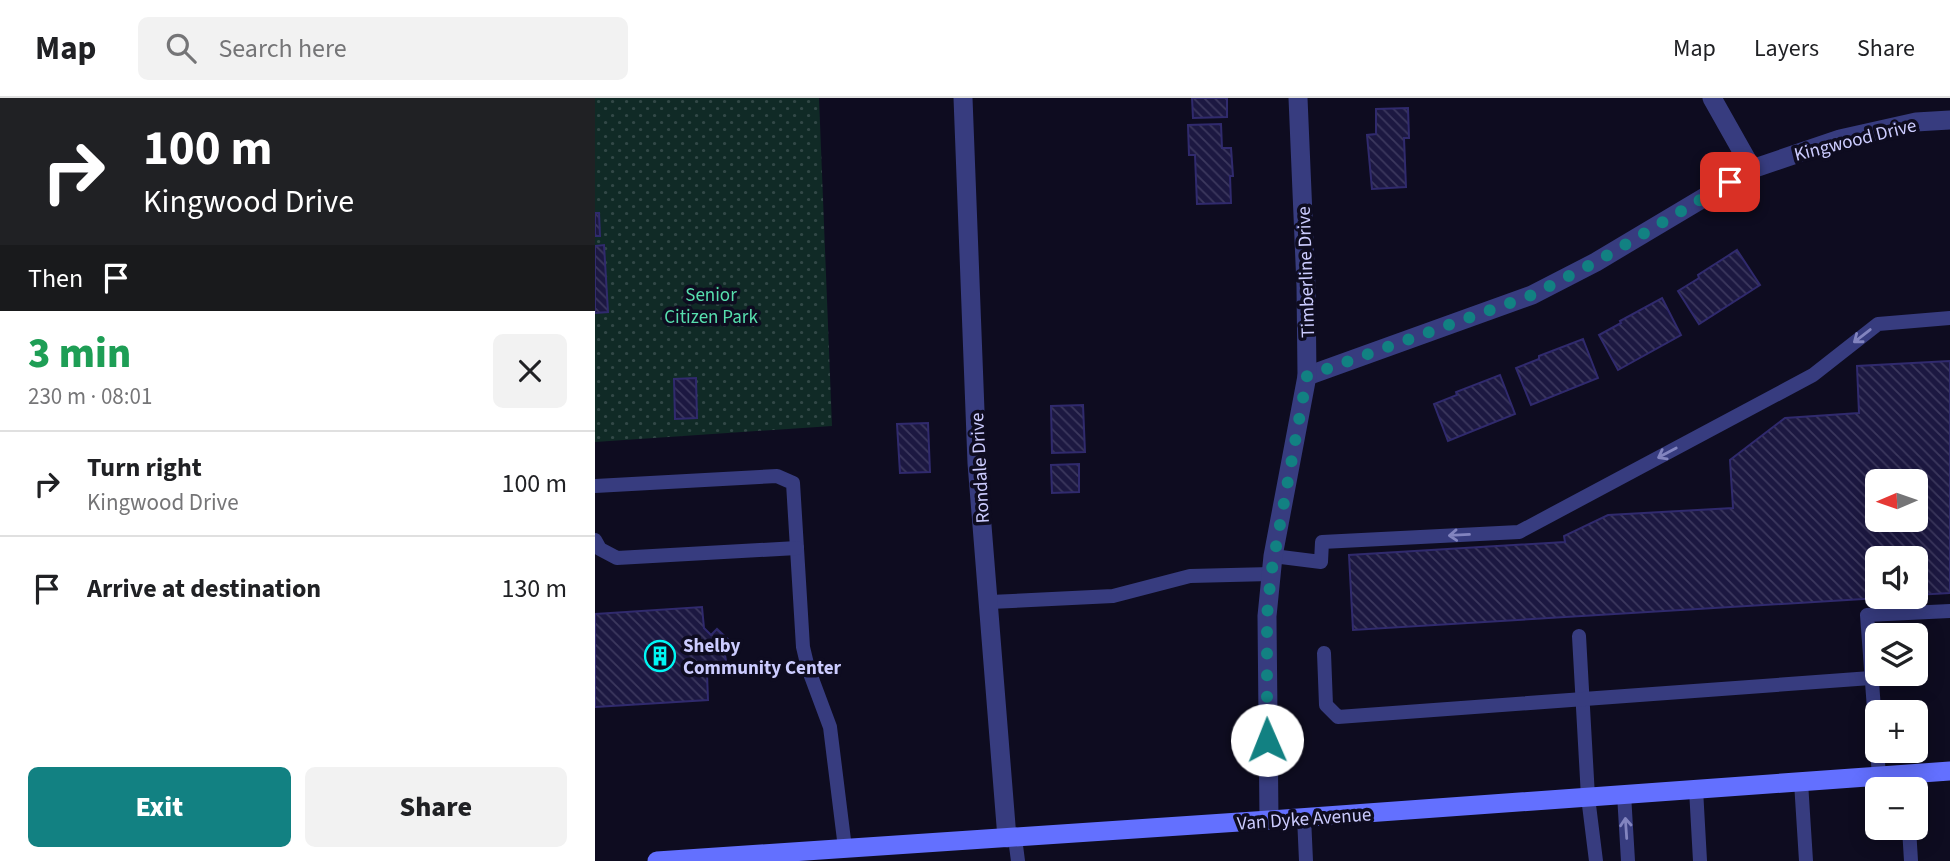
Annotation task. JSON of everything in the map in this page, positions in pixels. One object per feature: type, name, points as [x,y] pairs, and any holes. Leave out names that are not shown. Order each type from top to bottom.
[{"type":"main road","name":"Van Dyke Avenue","points":[[1926,777],[1950,771]]},
{"type":"main road","name":"Van Dyke Avenue","points":[[657,861],[1883,777]]},
{"type":"street","name":"Rondale Drive","points":[[963,98],[983,547],[1011,838]]},
{"type":"street","name":"Timberline Drive","points":[[1269,820],[1267,616],[1272,565],[1307,376],[1298,98]]},
{"type":"street","points":[[1712,98],[1752,169]]},
{"type":"street","name":"Kingwood Drive","points":[[1307,376],[1532,295],[1596,262],[1752,169],[1840,139],[1916,122],[1950,120]]},
{"type":"lane","points":[[990,602],[1113,596],[1190,576],[1272,565],[1321,562],[1322,542],[1519,532],[1812,375],[1878,324],[1950,318]]},
{"type":"lane","points":[[595,486],[776,476],[793,482],[803,647],[830,727],[845,848]]},
{"type":"lane","points":[[595,540],[600,549],[617,558],[797,548]]},
{"type":"lane","points":[[1868,623],[1867,615],[1950,611]]},
{"type":"lane","points":[[1579,636],[1588,797],[1596,861]]},
{"type":"lane","points":[[1324,653],[1327,705],[1338,717],[1865,678]]},
{"type":"lane","points":[[1872,686],[1878,776]]},
{"type":"lane","points":[[1801,782],[1806,861]]},
{"type":"lane","points":[[1696,789],[1700,861]]},
{"type":"lane","points":[[1624,794],[1628,861]]},
{"type":"lane","points":[[1304,817],[1306,861]]},
{"type":"lane","points":[[1011,838],[1018,861]]},
{"type":"lane","points":[[1910,840],[1911,861]]},
{"type":"green space","name":"Senior Citizen Park","points":[[595,98],[819,98],[832,426],[595,442]]},
{"type":"building","points":[[1192,98],[1227,98],[1227,117],[1193,118]]},
{"type":"building","points":[[1408,108],[1409,138],[1404,138],[1406,187],[1372,189],[1367,135],[1376,134],[1376,109]]},
{"type":"building","points":[[1221,124],[1222,148],[1231,148],[1231,203],[1197,204],[1195,155],[1189,155],[1188,125]]},
{"type":"building","points":[[595,213],[599,213],[600,236],[595,236]]},
{"type":"building","points":[[604,245],[608,312],[595,313],[595,246]]},
{"type":"building","points":[[1737,250],[1760,285],[1699,324],[1678,291]]},
{"type":"building","points":[[1662,298],[1681,335],[1618,370],[1599,335]]},
{"type":"building","points":[[1583,339],[1598,378],[1531,405],[1516,368]]},
{"type":"building","points":[[1950,361],[1950,593],[1928,594],[1928,546],[1865,546],[1865,599],[1353,630],[1349,555],[1565,542],[1564,536],[1608,515],[1733,508],[1730,460],[1785,418],[1859,413],[1857,366]]},
{"type":"building","points":[[1500,375],[1515,414],[1448,441],[1434,404],[1457,395],[1456,392]]},
{"type":"building","points":[[696,378],[697,418],[675,419],[674,379]]},
{"type":"building","points":[[1083,405],[1085,452],[1052,453],[1051,406]]},
{"type":"building","points":[[928,423],[930,472],[900,473],[897,424]]},
{"type":"building","points":[[1079,464],[1079,492],[1052,493],[1051,465]]},
{"type":"building","name":"Shelby Community Center","points":[[702,607],[704,628],[711,635],[717,629],[730,641],[724,649],[727,667],[725,673],[707,673],[708,700],[595,707],[595,614]]},
{"type":"place","name":"Shelby Community Center","points":[[660,656]]},
{"type":"route","points":[[1267,740],[1267,616],[1271,574],[1307,376],[1532,295],[1596,262],[1730,182]]}]
